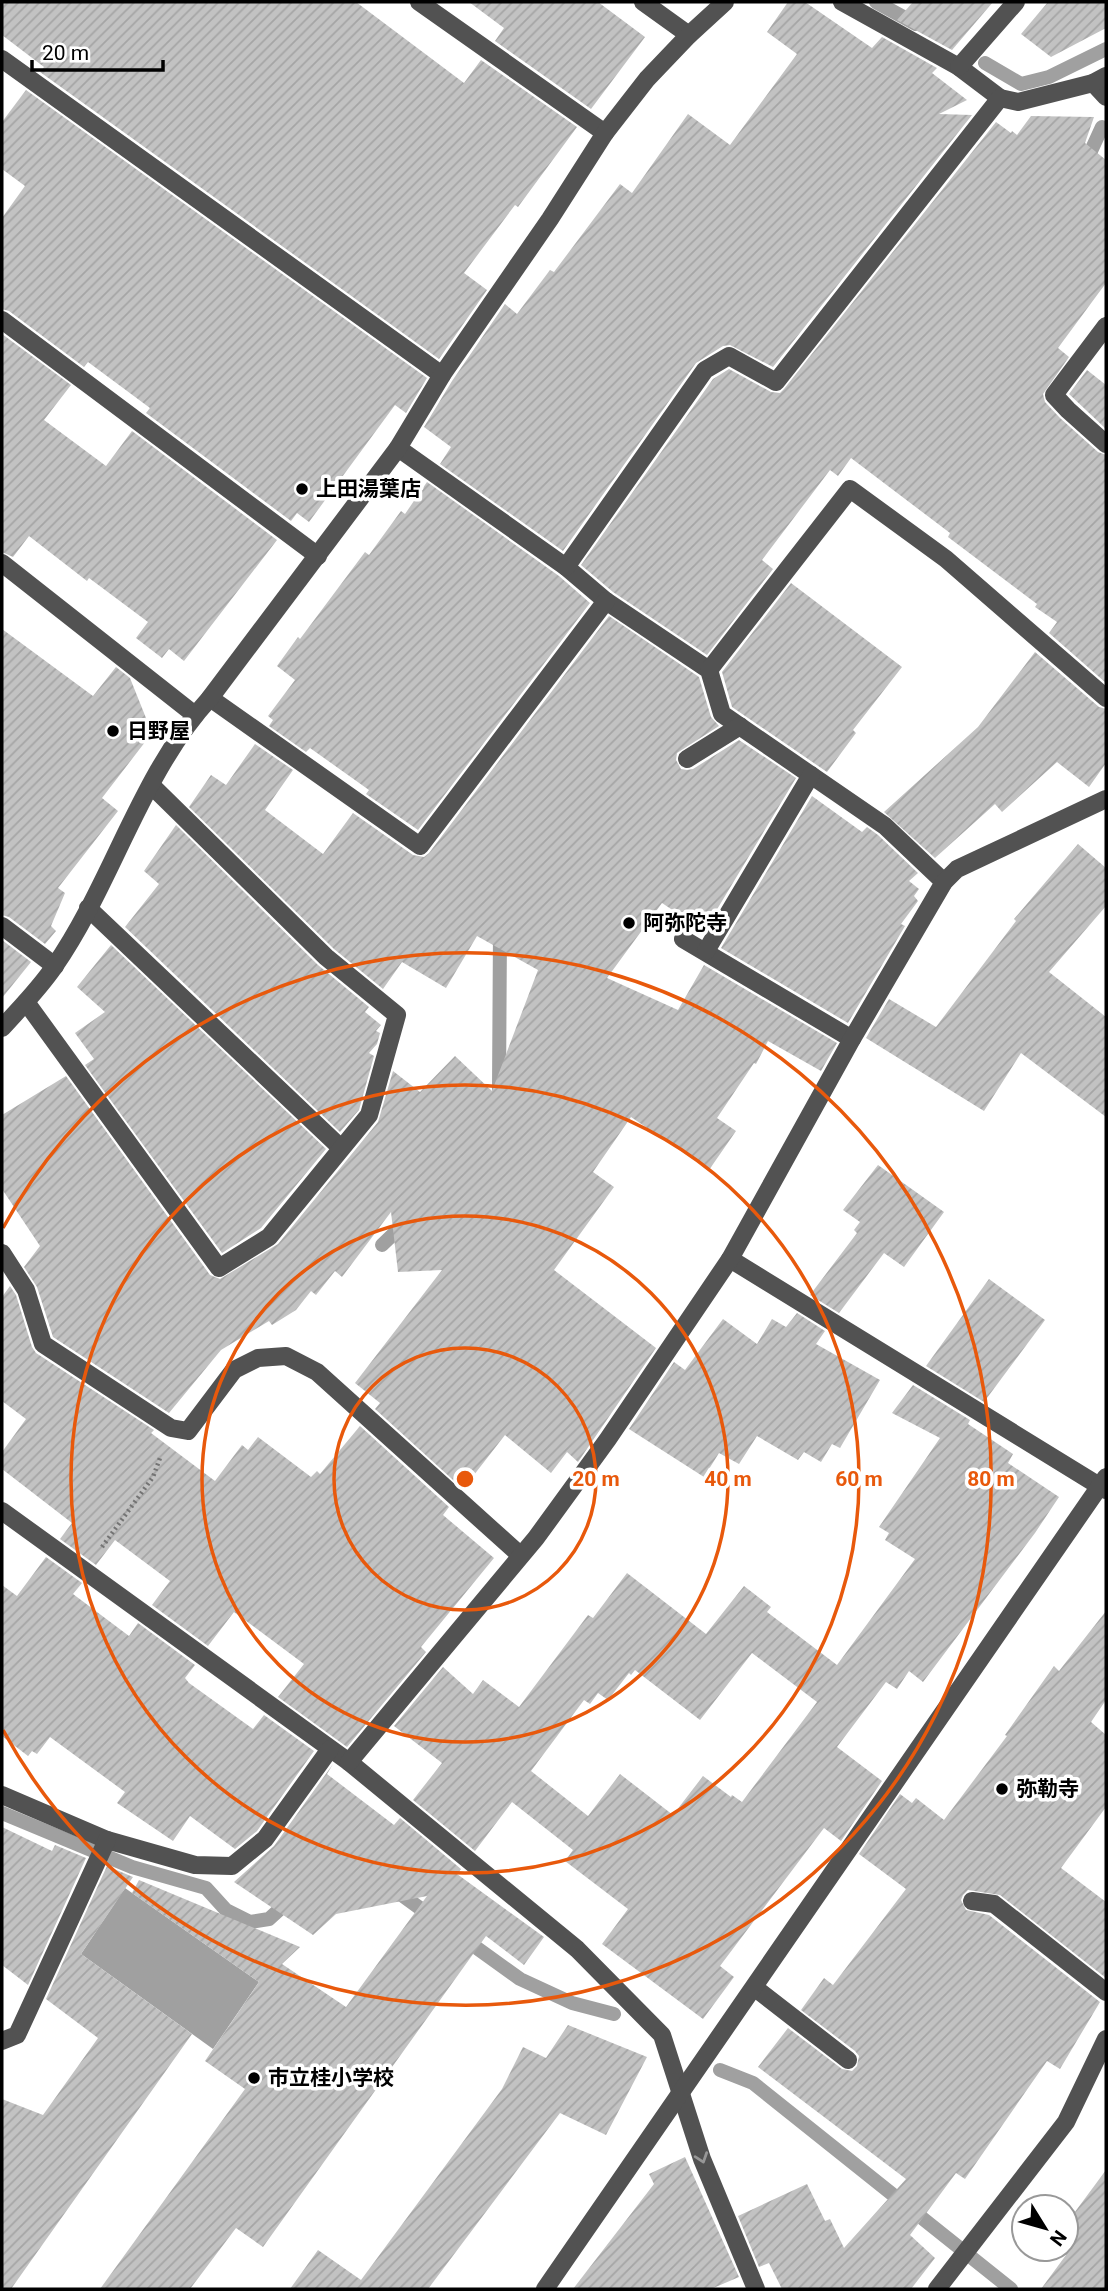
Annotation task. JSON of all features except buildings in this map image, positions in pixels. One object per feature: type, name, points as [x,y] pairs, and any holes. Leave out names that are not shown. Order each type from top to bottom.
[{"type":"street","points":[[419,2],[605,133]]},
{"type":"street","points":[[643,2],[689,35]]},
{"type":"street","points":[[2,1028],[55,966],[88,908],[150,786],[195,715],[398,448],[442,375],[550,219],[605,133],[647,79],[725,2]]},
{"type":"street","points":[[842,2],[959,67],[1000,98],[1018,102],[1100,80],[1106,97]]},
{"type":"street","points":[[959,67],[1016,2]]},
{"type":"street","points":[[2,59],[442,375]]},
{"type":"street","points":[[566,567],[705,370],[729,356],[776,382],[1000,98]]},
{"type":"street","points":[[2,320],[318,556]]},
{"type":"street","points":[[1106,326],[1054,395],[1106,444]]},
{"type":"street","points":[[398,448],[566,567],[606,601],[709,670],[722,714],[885,826],[944,882]]},
{"type":"street","points":[[709,670],[850,489],[946,559],[1106,698]]},
{"type":"street","points":[[2,563],[195,715]]},
{"type":"street","points":[[210,698],[420,846],[606,601]]},
{"type":"street","points":[[687,759],[740,726]]},
{"type":"street","points":[[706,951],[811,775]]},
{"type":"street","points":[[26,1002],[219,1268],[269,1237],[369,1115],[397,1015],[326,957],[150,786]]},
{"type":"street","points":[[349,1762],[520,1555],[608,1439],[730,1259],[852,1039],[944,882],[957,869],[1106,799]]},
{"type":"street","points":[[88,908],[341,1148]]},
{"type":"street","points":[[2,926],[55,966]]},
{"type":"street","points":[[683,939],[852,1039]]},
{"type":"street","points":[[2,1253],[26,1290],[43,1344],[171,1427],[188,1431],[234,1370],[258,1358],[286,1356],[317,1372],[520,1555]]},
{"type":"street","points":[[545,2289],[1104,1484],[730,1259]]},
{"type":"street","points":[[2,1511],[349,1762],[577,1949],[662,2035],[702,2159],[756,2289]]},
{"type":"street","points":[[2,1795],[104,1848],[195,1866],[232,1866],[265,1839],[330,1749]]},
{"type":"street","points":[[2,2041],[17,2035],[104,1848]]},
{"type":"street","points":[[972,1901],[994,1905],[1106,1992]]},
{"type":"street","points":[[755,1988],[848,2060]]},
{"type":"street","points":[[937,2289],[1066,2122],[1101,2069],[1106,2039]]},
{"type":"path","points":[[84,1571],[153,1477],[171,1427]]},
{"type":"shaded area","points":[[125,1888],[259,1982],[213,2049],[81,1954]]},
{"type":"waterway","points":[[876,2],[916,24]]},
{"type":"waterway","points":[[985,63],[1021,84],[1049,77],[1106,49]]},
{"type":"waterway","points":[[1085,164],[1102,127]]},
{"type":"waterway","points":[[499,1089],[500,930]]},
{"type":"waterway","points":[[382,1245],[407,1221]]},
{"type":"waterway","points":[[2,1813],[132,1867],[206,1888],[226,1910],[250,1922],[269,1919],[292,1898]]},
{"type":"waterway","points":[[395,1890],[432,1917]]},
{"type":"waterway","points":[[463,1938],[520,1979],[572,2003],[614,2014]]},
{"type":"waterway","points":[[720,2070],[753,2083],[1011,2289]]},
{"type":"place","name":"上田湯葉店","points":[[302,489]]},
{"type":"place","name":"日野屋","points":[[113,731]]},
{"type":"place","name":"阿弥陀寺","points":[[629,923]]},
{"type":"place","name":"弥勒寺","points":[[1002,1789]]},
{"type":"place","name":"市立桂小学校","points":[[254,2078]]}]
